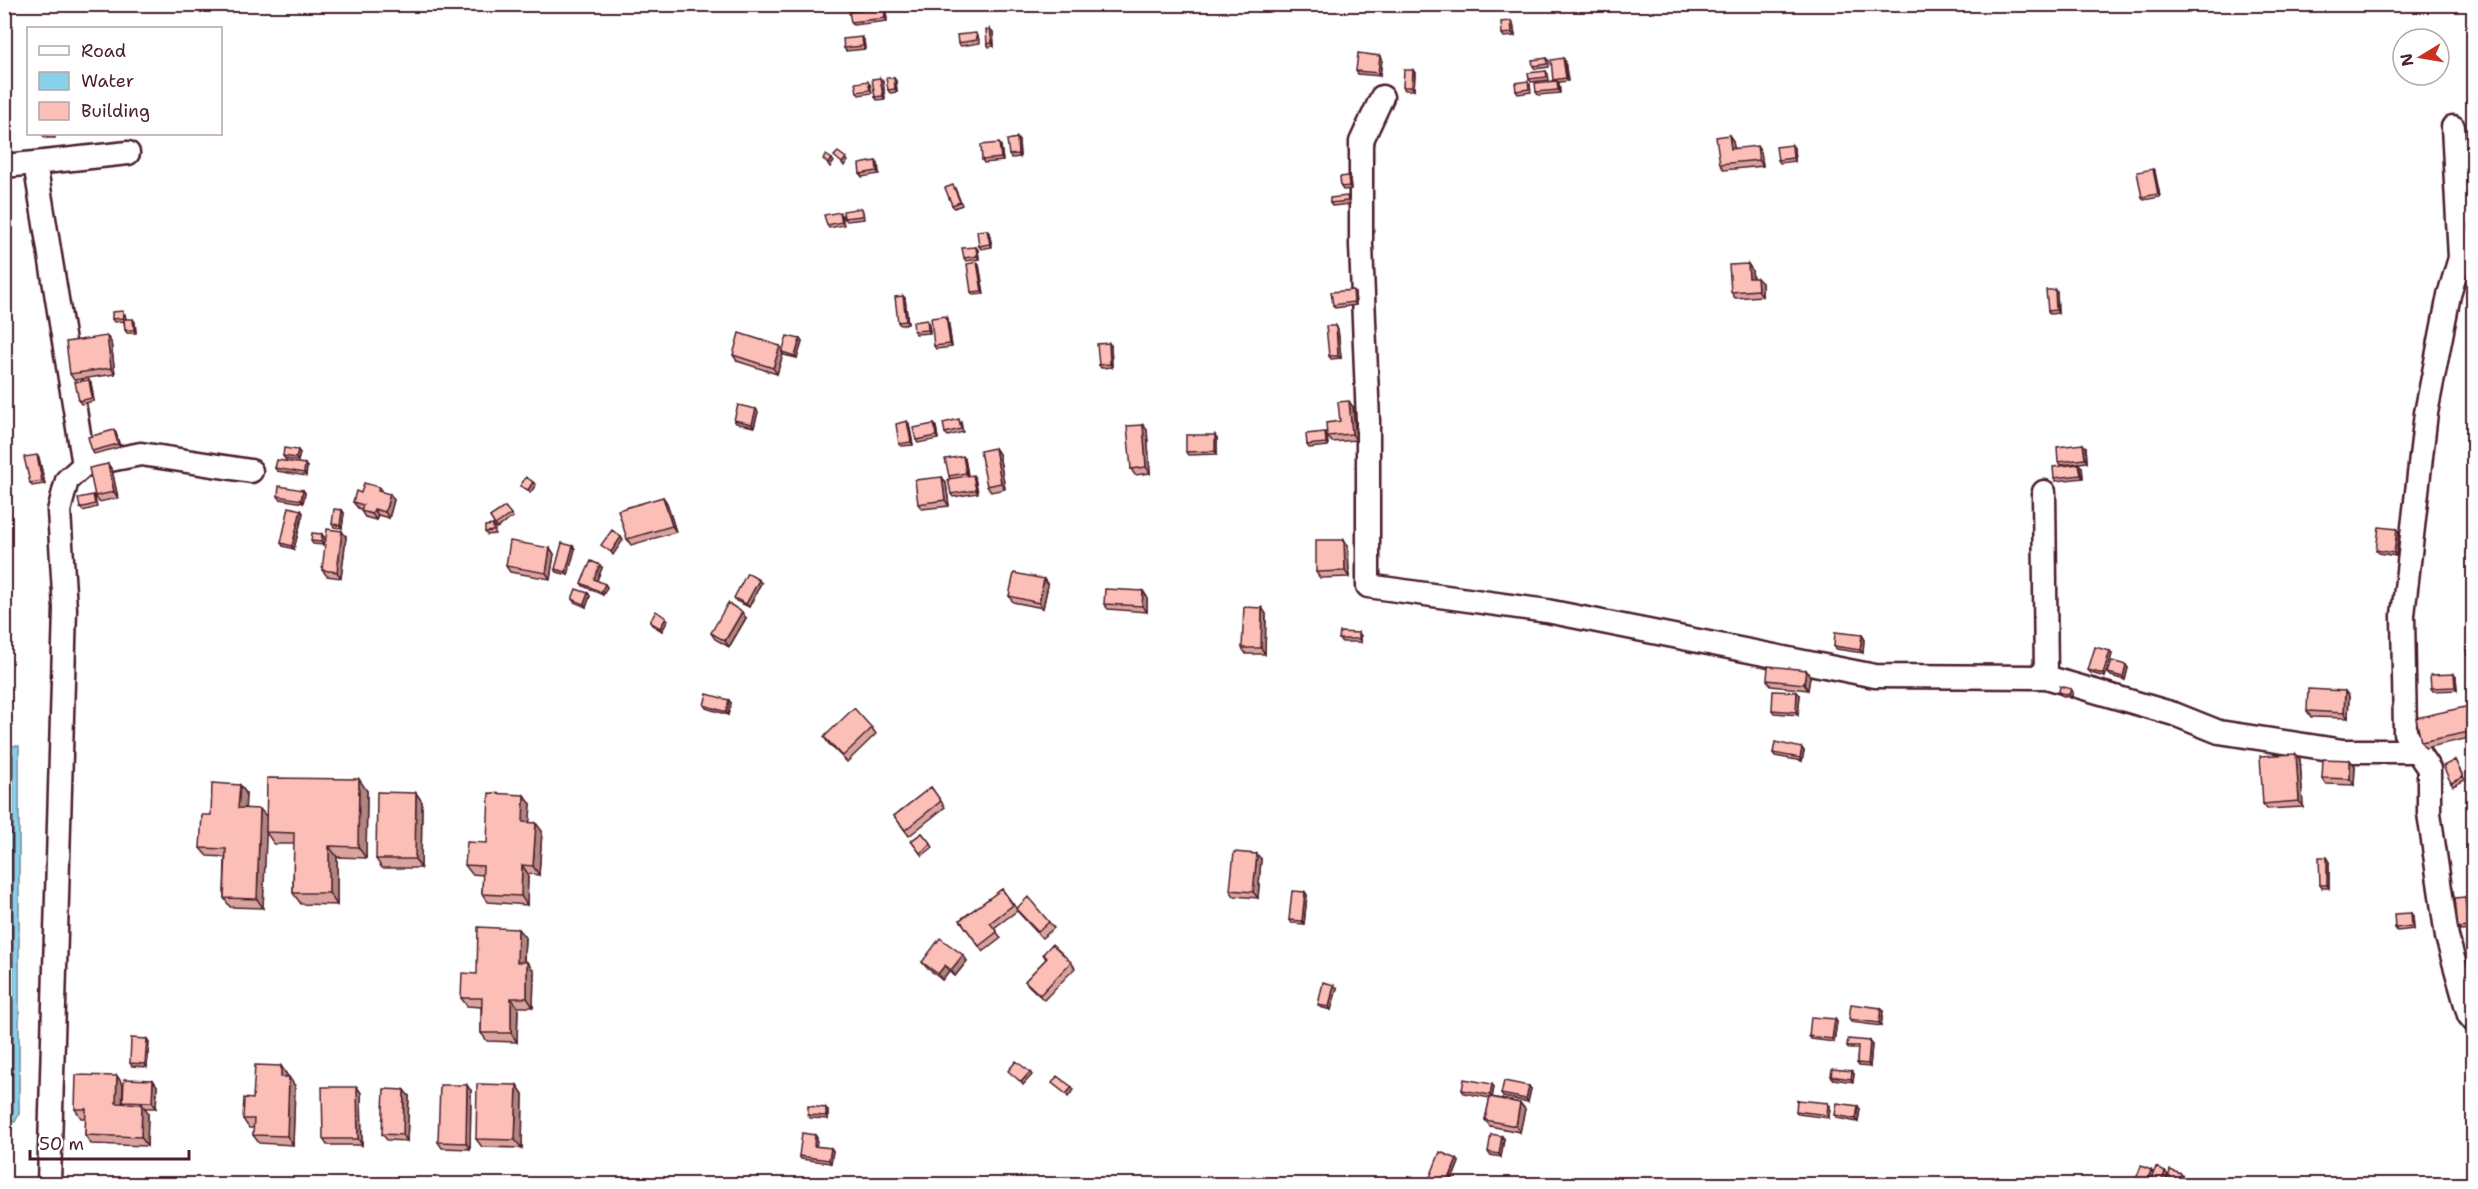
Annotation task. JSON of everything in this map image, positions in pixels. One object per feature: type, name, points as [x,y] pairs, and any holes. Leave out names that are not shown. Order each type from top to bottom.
[{"type":"street","points":[[1382,97],[1361,142],[1361,245],[1368,421],[1368,586],[1547,611],[1875,676],[2046,677],[2174,714],[2219,732],[2343,751],[2417,751]]},
{"type":"street","points":[[2453,127],[2460,258],[2450,295],[2426,413],[2403,615],[2405,733],[2429,769],[2429,813],[2447,938],[2469,1015],[2474,1021]]},
{"type":"street","points":[[4,165],[128,153]]},
{"type":"street","points":[[35,163],[84,465]]},
{"type":"street","points":[[49,1185],[65,609],[59,511],[67,480],[84,465],[141,454],[251,471]]},
{"type":"street","points":[[2044,492],[2046,677]]},
{"type":"water","points":[[5,746],[19,746],[19,1114],[15,1122],[4,1121]]},
{"type":"building","points":[[884,8],[885,18],[851,22],[849,12]]},
{"type":"building","points":[[1511,21],[1512,33],[1502,34],[1501,22]]},
{"type":"building","points":[[990,29],[992,43],[987,44],[986,30]]},
{"type":"building","points":[[976,33],[977,40],[958,43],[957,35]]},
{"type":"building","points":[[862,37],[863,46],[844,48],[843,39]]},
{"type":"building","points":[[1358,53],[1380,56],[1378,73],[1356,71]]},
{"type":"building","points":[[1547,58],[1547,64],[1533,66],[1532,60]]},
{"type":"building","points":[[1563,58],[1566,78],[1553,80],[1551,60]]},
{"type":"building","points":[[1404,70],[1413,70],[1412,87],[1403,87]]},
{"type":"building","points":[[1546,71],[1547,77],[1529,79],[1528,73]]},
{"type":"building","points":[[880,78],[883,96],[875,97],[872,79]]},
{"type":"building","points":[[886,78],[894,78],[895,89],[888,90]]},
{"type":"building","points":[[868,81],[870,90],[857,92],[855,83]]},
{"type":"building","points":[[1528,81],[1529,89],[1516,91],[1515,83]]},
{"type":"building","points":[[1557,81],[1558,90],[1536,92],[1535,83]]},
{"type":"building","points":[[1729,135],[1731,149],[1757,146],[1759,160],[1720,164],[1716,137]]},
{"type":"building","points":[[1017,138],[1018,154],[1009,155],[1007,140]]},
{"type":"building","points":[[999,143],[1001,158],[982,160],[981,145]]},
{"type":"building","points":[[1792,145],[1793,158],[1778,160],[1776,147]]},
{"type":"building","points":[[838,152],[846,158],[842,163],[834,156]]},
{"type":"building","points":[[826,155],[832,159],[828,164],[823,159]]},
{"type":"building","points":[[876,161],[877,171],[860,174],[859,164]]},
{"type":"building","points":[[2153,169],[2158,194],[2142,197],[2137,172]]},
{"type":"building","points":[[1348,176],[1349,186],[1341,187],[1340,177]]},
{"type":"building","points":[[953,185],[960,202],[952,205],[945,188]]},
{"type":"building","points":[[1347,196],[1348,201],[1330,203],[1330,198]]},
{"type":"building","points":[[861,208],[862,216],[844,218],[843,211]]},
{"type":"building","points":[[840,212],[842,222],[827,225],[824,215]]},
{"type":"building","points":[[987,230],[990,244],[979,246],[977,231]]},
{"type":"building","points":[[976,247],[977,256],[964,258],[962,248]]},
{"type":"building","points":[[977,262],[982,291],[971,292],[967,264]]},
{"type":"building","points":[[1748,264],[1749,278],[1757,278],[1758,290],[1731,292],[1729,265]]},
{"type":"building","points":[[1353,290],[1354,302],[1333,305],[1331,292]]},
{"type":"building","points":[[2046,290],[2055,290],[2056,310],[2048,311]]},
{"type":"building","points":[[903,296],[906,321],[898,322],[895,297]]},
{"type":"building","points":[[123,311],[124,318],[112,319],[112,312]]},
{"type":"building","points":[[946,316],[950,344],[934,346],[931,318]]},
{"type":"building","points":[[124,319],[133,319],[134,330],[125,330]]},
{"type":"building","points":[[927,320],[928,330],[914,331],[913,322]]},
{"type":"building","points":[[1326,326],[1336,326],[1338,356],[1329,356]]},
{"type":"building","points":[[739,333],[780,346],[773,368],[733,355]]},
{"type":"building","points":[[107,336],[111,368],[70,374],[66,342]]},
{"type":"building","points":[[787,336],[800,339],[795,356],[782,352]]},
{"type":"building","points":[[1109,343],[1110,364],[1099,365],[1097,344]]},
{"type":"building","points":[[89,380],[92,398],[79,401],[75,382]]},
{"type":"building","points":[[1349,401],[1352,434],[1327,436],[1326,423],[1340,421],[1338,402]]},
{"type":"building","points":[[738,405],[756,409],[752,424],[734,420]]},
{"type":"building","points":[[959,419],[961,429],[945,433],[943,423]]},
{"type":"building","points":[[907,421],[911,442],[899,444],[896,424]]},
{"type":"building","points":[[934,424],[936,436],[916,440],[913,428]]},
{"type":"building","points":[[1143,425],[1146,467],[1131,469],[1127,426]]},
{"type":"building","points":[[114,430],[118,444],[92,451],[88,437]]},
{"type":"building","points":[[1325,432],[1326,443],[1307,445],[1306,434]]},
{"type":"building","points":[[1186,435],[1215,435],[1215,451],[1186,452]]},
{"type":"building","points":[[2083,444],[2085,459],[2058,462],[2057,447]]},
{"type":"building","points":[[284,448],[298,450],[296,458],[283,456]]},
{"type":"building","points":[[995,448],[1001,483],[987,486],[980,451]]},
{"type":"building","points":[[37,455],[42,481],[30,483],[24,457]]},
{"type":"building","points":[[963,456],[966,473],[949,476],[945,459]]},
{"type":"building","points":[[277,460],[305,464],[304,473],[275,468]]},
{"type":"building","points":[[108,464],[114,492],[95,496],[89,468]]},
{"type":"building","points":[[2079,464],[2081,475],[2054,478],[2053,467]]},
{"type":"building","points":[[973,475],[976,490],[951,494],[948,479]]},
{"type":"building","points":[[526,477],[533,482],[528,490],[520,486]]},
{"type":"building","points":[[942,477],[945,500],[918,504],[915,480]]},
{"type":"building","points":[[364,483],[379,487],[378,491],[390,494],[385,512],[374,509],[372,514],[361,511],[363,505],[353,502],[356,491],[361,493]]},
{"type":"building","points":[[279,486],[303,490],[301,500],[278,496]]},
{"type":"building","points":[[93,495],[95,504],[80,508],[78,498]]},
{"type":"building","points":[[663,497],[672,526],[627,539],[618,510]]},
{"type":"building","points":[[289,507],[301,510],[292,546],[281,543]]},
{"type":"building","points":[[505,507],[511,514],[495,525],[490,517]]},
{"type":"building","points":[[334,509],[342,510],[340,525],[332,524]]},
{"type":"building","points":[[493,525],[493,531],[485,532],[485,526]]},
{"type":"building","points":[[2379,527],[2397,529],[2394,553],[2376,550]]},
{"type":"building","points":[[327,529],[342,531],[337,572],[322,570]]},
{"type":"building","points":[[612,530],[621,537],[611,552],[601,545]]},
{"type":"building","points":[[312,533],[322,534],[321,542],[311,541]]},
{"type":"building","points":[[1316,540],[1344,540],[1345,571],[1316,572]]},
{"type":"building","points":[[510,541],[550,548],[546,573],[506,566]]},
{"type":"building","points":[[562,543],[573,546],[566,572],[555,569]]},
{"type":"building","points":[[591,561],[600,565],[594,579],[605,584],[601,592],[581,583]]},
{"type":"building","points":[[747,573],[759,580],[746,604],[734,598]]},
{"type":"building","points":[[1014,573],[1044,579],[1039,603],[1009,596]]},
{"type":"building","points":[[576,589],[588,593],[584,604],[572,599]]},
{"type":"building","points":[[1105,589],[1143,591],[1142,606],[1104,604]]},
{"type":"building","points":[[728,603],[742,612],[725,641],[711,633]]},
{"type":"building","points":[[1244,607],[1262,608],[1261,648],[1242,648]]},
{"type":"building","points":[[656,611],[666,618],[660,628],[650,622]]},
{"type":"building","points":[[1340,632],[1359,633],[1359,639],[1339,639]]},
{"type":"building","points":[[1835,632],[1862,635],[1860,650],[1834,646]]},
{"type":"building","points":[[2095,647],[2110,651],[2103,674],[2088,670]]},
{"type":"building","points":[[2474,647],[2474,655],[2467,655],[2466,648]]},
{"type":"building","points":[[2112,661],[2126,665],[2123,677],[2108,673]]},
{"type":"building","points":[[1768,666],[1806,670],[1804,684],[1767,680]]},
{"type":"building","points":[[2454,674],[2455,687],[2431,688],[2430,675]]},
{"type":"building","points":[[2060,686],[2071,689],[2069,695],[2059,692]]},
{"type":"building","points":[[2308,689],[2345,691],[2344,713],[2307,711]]},
{"type":"building","points":[[1773,691],[1797,692],[1796,712],[1772,710]]},
{"type":"building","points":[[707,694],[729,700],[726,712],[704,705]]},
{"type":"building","points":[[2474,705],[2474,731],[2421,742],[2416,718]]},
{"type":"building","points":[[854,708],[872,728],[843,756],[824,737]]},
{"type":"building","points":[[1775,742],[1802,748],[1800,758],[1773,753]]},
{"type":"building","points":[[2296,754],[2299,801],[2263,804],[2260,756]]},
{"type":"building","points":[[2323,759],[2350,760],[2350,779],[2322,778]]},
{"type":"building","points":[[2455,760],[2463,777],[2451,783],[2443,766]]},
{"type":"building","points":[[267,778],[359,779],[358,847],[329,846],[329,893],[293,893],[294,833],[266,832]]},
{"type":"building","points":[[212,783],[240,785],[238,808],[260,809],[257,899],[224,898],[226,849],[200,848],[202,815],[211,815]]},
{"type":"building","points":[[931,787],[941,801],[905,830],[894,816]]},
{"type":"building","points":[[377,792],[416,793],[415,859],[376,859]]},
{"type":"building","points":[[489,793],[524,795],[523,822],[536,823],[533,866],[522,865],[521,896],[482,894],[483,866],[465,865],[467,842],[487,843]]},
{"type":"building","points":[[922,833],[931,844],[920,853],[911,841]]},
{"type":"building","points":[[1234,852],[1257,854],[1253,892],[1230,890]]},
{"type":"building","points":[[2319,857],[2327,857],[2327,885],[2320,885]]},
{"type":"building","points":[[1002,889],[1013,905],[990,923],[997,932],[979,946],[960,920]]},
{"type":"building","points":[[1292,891],[1305,892],[1302,921],[1289,920]]},
{"type":"building","points":[[1028,897],[1049,922],[1038,932],[1016,909]]},
{"type":"building","points":[[2465,897],[2468,927],[2458,928],[2455,898]]},
{"type":"building","points":[[2411,913],[2412,926],[2395,928],[2394,914]]},
{"type":"building","points":[[478,927],[518,929],[517,962],[527,962],[527,998],[511,998],[511,1033],[481,1033],[482,998],[461,998],[462,973],[477,974]]},
{"type":"building","points":[[940,938],[963,955],[951,970],[945,965],[938,974],[922,962]]},
{"type":"building","points":[[1052,944],[1071,962],[1040,995],[1025,981],[1047,958],[1043,954]]},
{"type":"building","points":[[1323,982],[1334,985],[1329,1007],[1318,1005]]},
{"type":"building","points":[[1851,1004],[1881,1008],[1879,1023],[1849,1019]]},
{"type":"building","points":[[1811,1017],[1835,1019],[1832,1039],[1809,1036]]},
{"type":"building","points":[[131,1038],[147,1039],[145,1064],[130,1063]]},
{"type":"building","points":[[1848,1039],[1870,1041],[1868,1064],[1857,1063],[1858,1046],[1847,1046]]},
{"type":"building","points":[[1016,1061],[1030,1072],[1021,1082],[1008,1071]]},
{"type":"building","points":[[255,1065],[281,1066],[281,1077],[289,1077],[287,1136],[253,1135],[254,1119],[243,1119],[244,1098],[253,1099]]},
{"type":"building","points":[[1832,1069],[1852,1071],[1851,1079],[1831,1076]]},
{"type":"building","points":[[76,1075],[117,1076],[116,1103],[142,1104],[141,1137],[85,1135],[86,1109],[75,1109]]},
{"type":"building","points":[[1057,1076],[1072,1087],[1066,1094],[1052,1083]]},
{"type":"building","points":[[124,1079],[153,1080],[152,1102],[123,1101]]},
{"type":"building","points":[[1464,1079],[1492,1084],[1490,1095],[1462,1090]]},
{"type":"building","points":[[1504,1081],[1529,1086],[1526,1099],[1501,1094]]},
{"type":"building","points":[[477,1084],[517,1085],[515,1140],[476,1139]]},
{"type":"building","points":[[440,1085],[467,1085],[466,1143],[438,1142]]},
{"type":"building","points":[[322,1087],[357,1087],[358,1139],[323,1139]]},
{"type":"building","points":[[384,1089],[404,1090],[403,1135],[382,1134]]},
{"type":"building","points":[[1490,1097],[1520,1103],[1516,1126],[1485,1120]]},
{"type":"building","points":[[1797,1100],[1828,1103],[1827,1115],[1796,1111]]},
{"type":"building","points":[[1837,1103],[1858,1106],[1856,1119],[1835,1115]]},
{"type":"building","points":[[808,1106],[826,1108],[826,1116],[808,1115]]},
{"type":"building","points":[[802,1133],[815,1135],[814,1146],[831,1148],[829,1160],[799,1156]]},
{"type":"building","points":[[1491,1134],[1502,1136],[1499,1154],[1488,1152]]},
{"type":"building","points":[[1440,1152],[1457,1159],[1447,1184],[1430,1177]]},
{"type":"building","points":[[2141,1166],[2151,1170],[2147,1183],[2136,1179]]},
{"type":"building","points":[[2156,1167],[2165,1172],[2161,1183],[2151,1179]]},
{"type":"building","points":[[2170,1170],[2181,1174],[2179,1183],[2168,1179]]}]
